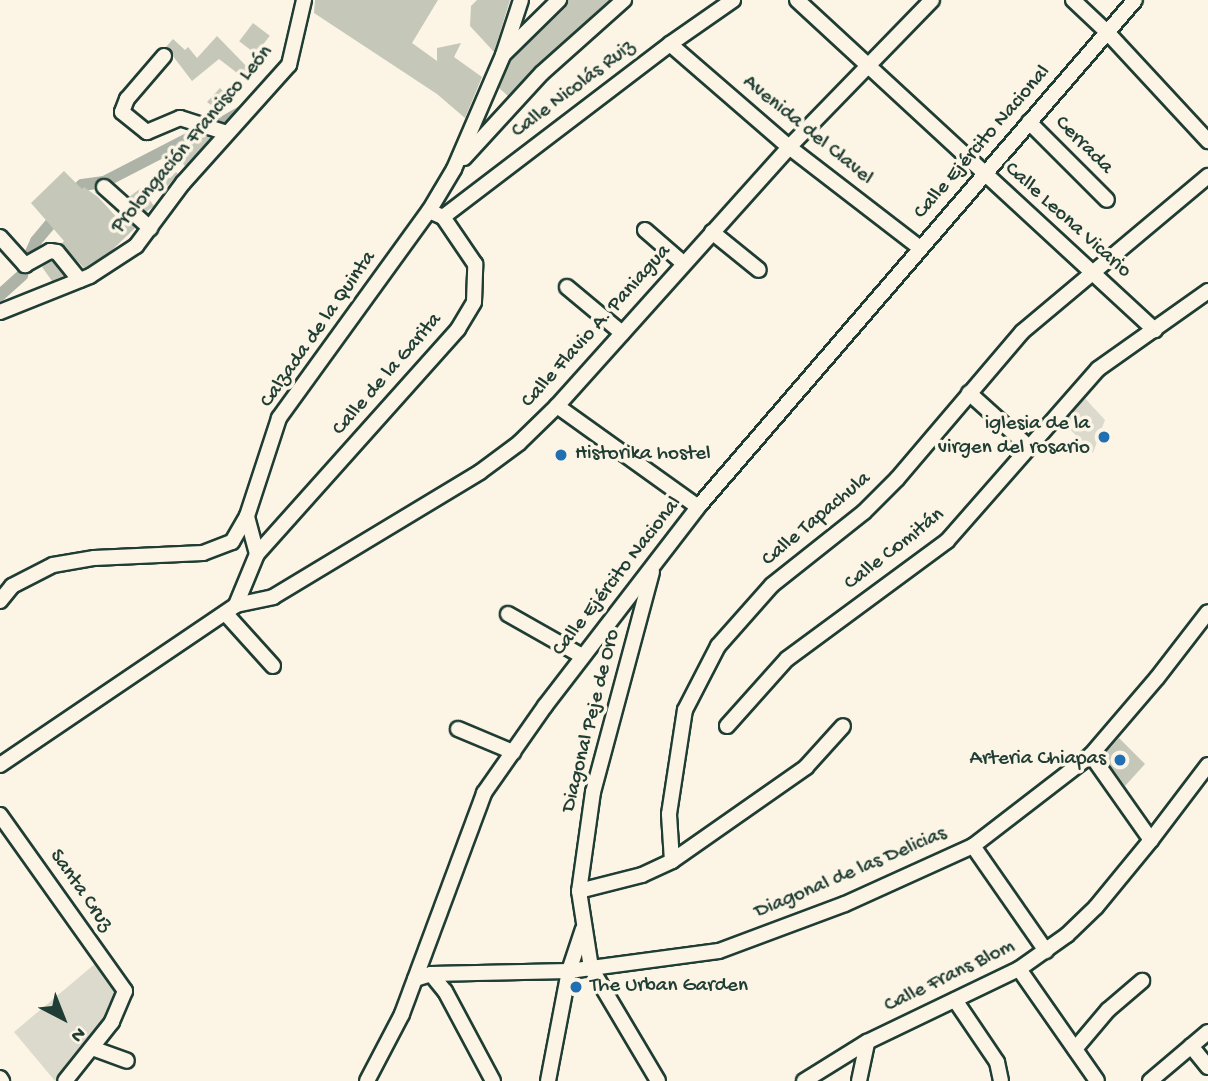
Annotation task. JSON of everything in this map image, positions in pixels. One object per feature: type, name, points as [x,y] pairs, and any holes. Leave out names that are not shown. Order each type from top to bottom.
[{"type":"street","name":"Prolongación Francisco León","points":[[0,312],[80,280],[136,246],[183,183],[289,65],[304,0]]},
{"type":"street","name":"Calzada de la Quinta","points":[[0,601],[12,586],[53,565],[94,558],[203,553],[232,542],[247,516],[279,418],[436,214],[503,55],[521,0]]},
{"type":"street","points":[[503,55],[559,0]]},
{"type":"street","points":[[454,169],[542,73],[624,0]]},
{"type":"street","name":"Calle Nicolás Ruiz","points":[[436,214],[733,0]]},
{"type":"street","name":"Calle Leona Vicario","points":[[797,0],[1154,330]]},
{"type":"street","name":"Calle Flavio A. Paniagua","points":[[231,610],[273,597],[480,472],[519,443],[557,406],[682,263],[789,147],[932,0]]},
{"type":"street","points":[[1073,0],[1107,32],[1208,141]]},
{"type":"street","name":"Calle Ejército Nacional","points":[[367,1081],[402,1014],[484,793],[513,752],[582,656],[698,507],[1135,0]]},
{"type":"street","name":"Avenida del Clavel","points":[[670,44],[789,147],[920,248]]},
{"type":"street","points":[[163,56],[127,99],[122,112],[147,132],[180,118],[227,133]]},
{"type":"street","name":"Cerrada","points":[[1029,122],[1107,200]]},
{"type":"street","name":"Calle Tapachula","points":[[672,861],[669,814],[685,710],[718,646],[772,585],[864,512],[897,479],[1022,332],[1208,176]]},
{"type":"street","points":[[104,187],[150,228]]},
{"type":"street","name":"Calle de la Garita","points":[[231,610],[257,554],[458,329],[474,302],[475,264],[436,214]]},
{"type":"street","points":[[645,230],[682,263]]},
{"type":"street","points":[[712,232],[759,270]]},
{"type":"street","points":[[0,237],[25,265],[50,251],[57,252],[80,280]]},
{"type":"street","points":[[568,287],[621,332]]},
{"type":"street","name":"Calle Comitán","points":[[727,726],[787,659],[947,541],[1098,369],[1208,291]]},
{"type":"street","points":[[969,393],[1029,447]]},
{"type":"street","points":[[557,406],[698,507]]},
{"type":"street","points":[[247,516],[257,554]]},
{"type":"street","name":"Diagonal Peje de Oro","points":[[654,564],[593,792],[579,891],[591,968],[658,1081]]},
{"type":"street","points":[[0,765],[231,610],[273,666]]},
{"type":"street","name":"Diagonal de las Delicias","points":[[415,979],[431,974],[569,971],[719,951],[845,904],[973,846],[1090,755],[1157,678],[1208,612]]},
{"type":"street","points":[[508,614],[582,656]]},
{"type":"street","points":[[579,891],[642,875],[672,861],[806,767],[843,726]]},
{"type":"street","points":[[458,729],[513,752]]},
{"type":"street","points":[[1090,755],[1151,841]]},
{"type":"street","name":"Calle Frans Blom","points":[[804,1081],[867,1042],[1019,969],[1046,951],[1096,907],[1151,841],[1208,765]]},
{"type":"street","name":"Santa Cruz","points":[[0,814],[125,991],[112,1022],[92,1048]]},
{"type":"street","points":[[973,846],[1046,951]]},
{"type":"street","points":[[548,1081],[569,971],[583,928]]},
{"type":"street","points":[[1019,969],[1097,1081]]},
{"type":"street","points":[[431,974],[445,991],[493,1081]]},
{"type":"street","points":[[1075,1049],[1108,1010],[1142,981]]},
{"type":"street","points":[[955,1000],[997,1062],[1001,1081]]},
{"type":"street","points":[[1150,1081],[1208,1032]]},
{"type":"street","points":[[859,1081],[867,1042]]},
{"type":"street","points":[[1191,1046],[1208,1067]]},
{"type":"street","points":[[65,1081],[92,1048],[127,1061]]},
{"type":"shaded area","points":[[1082,395],[1105,420],[1093,453],[1060,419]]},
{"type":"shaded area","points":[[96,963],[119,991],[100,1034],[55,1081],[14,1032]]},
{"type":"building","points":[[315,0],[438,0],[412,43],[437,61],[437,48],[461,43],[454,57],[482,77],[465,118],[437,94],[314,13]]},
{"type":"building","points":[[477,0],[510,0],[494,52],[470,26],[471,6]]},
{"type":"building","points":[[568,0],[610,0],[536,66],[508,96],[499,88],[511,60],[566,7]]},
{"type":"building","points":[[253,23],[270,36],[256,54],[239,41]]},
{"type":"building","points":[[217,36],[252,72],[245,79],[219,59],[192,81],[166,47],[173,39],[185,50],[188,47],[197,58]]},
{"type":"building","points":[[220,88],[229,97],[216,109],[207,102]]},
{"type":"building","points":[[200,135],[211,138],[185,166],[175,154]]},
{"type":"building","points":[[160,169],[170,178],[176,172],[178,174],[163,191],[149,180]]},
{"type":"building","points":[[64,171],[82,189],[84,187],[98,197],[120,221],[124,217],[135,228],[110,252],[84,268],[61,244],[64,241],[31,203]]},
{"type":"building","points":[[141,188],[154,206],[146,212],[129,197]]},
{"type":"building","points":[[52,261],[64,276],[52,281],[42,267]]},
{"type":"building","name":"Arteria Chiapas","points":[[1119,738],[1145,764],[1125,786],[1103,756]]},
{"type":"waterway","points":[[222,123],[243,111]]},
{"type":"waterway","points":[[70,197],[82,185],[104,182],[195,135]]},
{"type":"waterway","points":[[29,257],[36,241],[60,212]]},
{"type":"waterway","points":[[0,295],[22,275]]},
{"type":"place","name":"iglesia de la virgen del rosario","points":[[1104,437]]},
{"type":"place","name":"Historika hostel","points":[[561,455]]},
{"type":"place","name":"Arteria Chiapas","points":[[1120,760]]},
{"type":"place","name":"The Urban Garden","points":[[576,987]]}]
